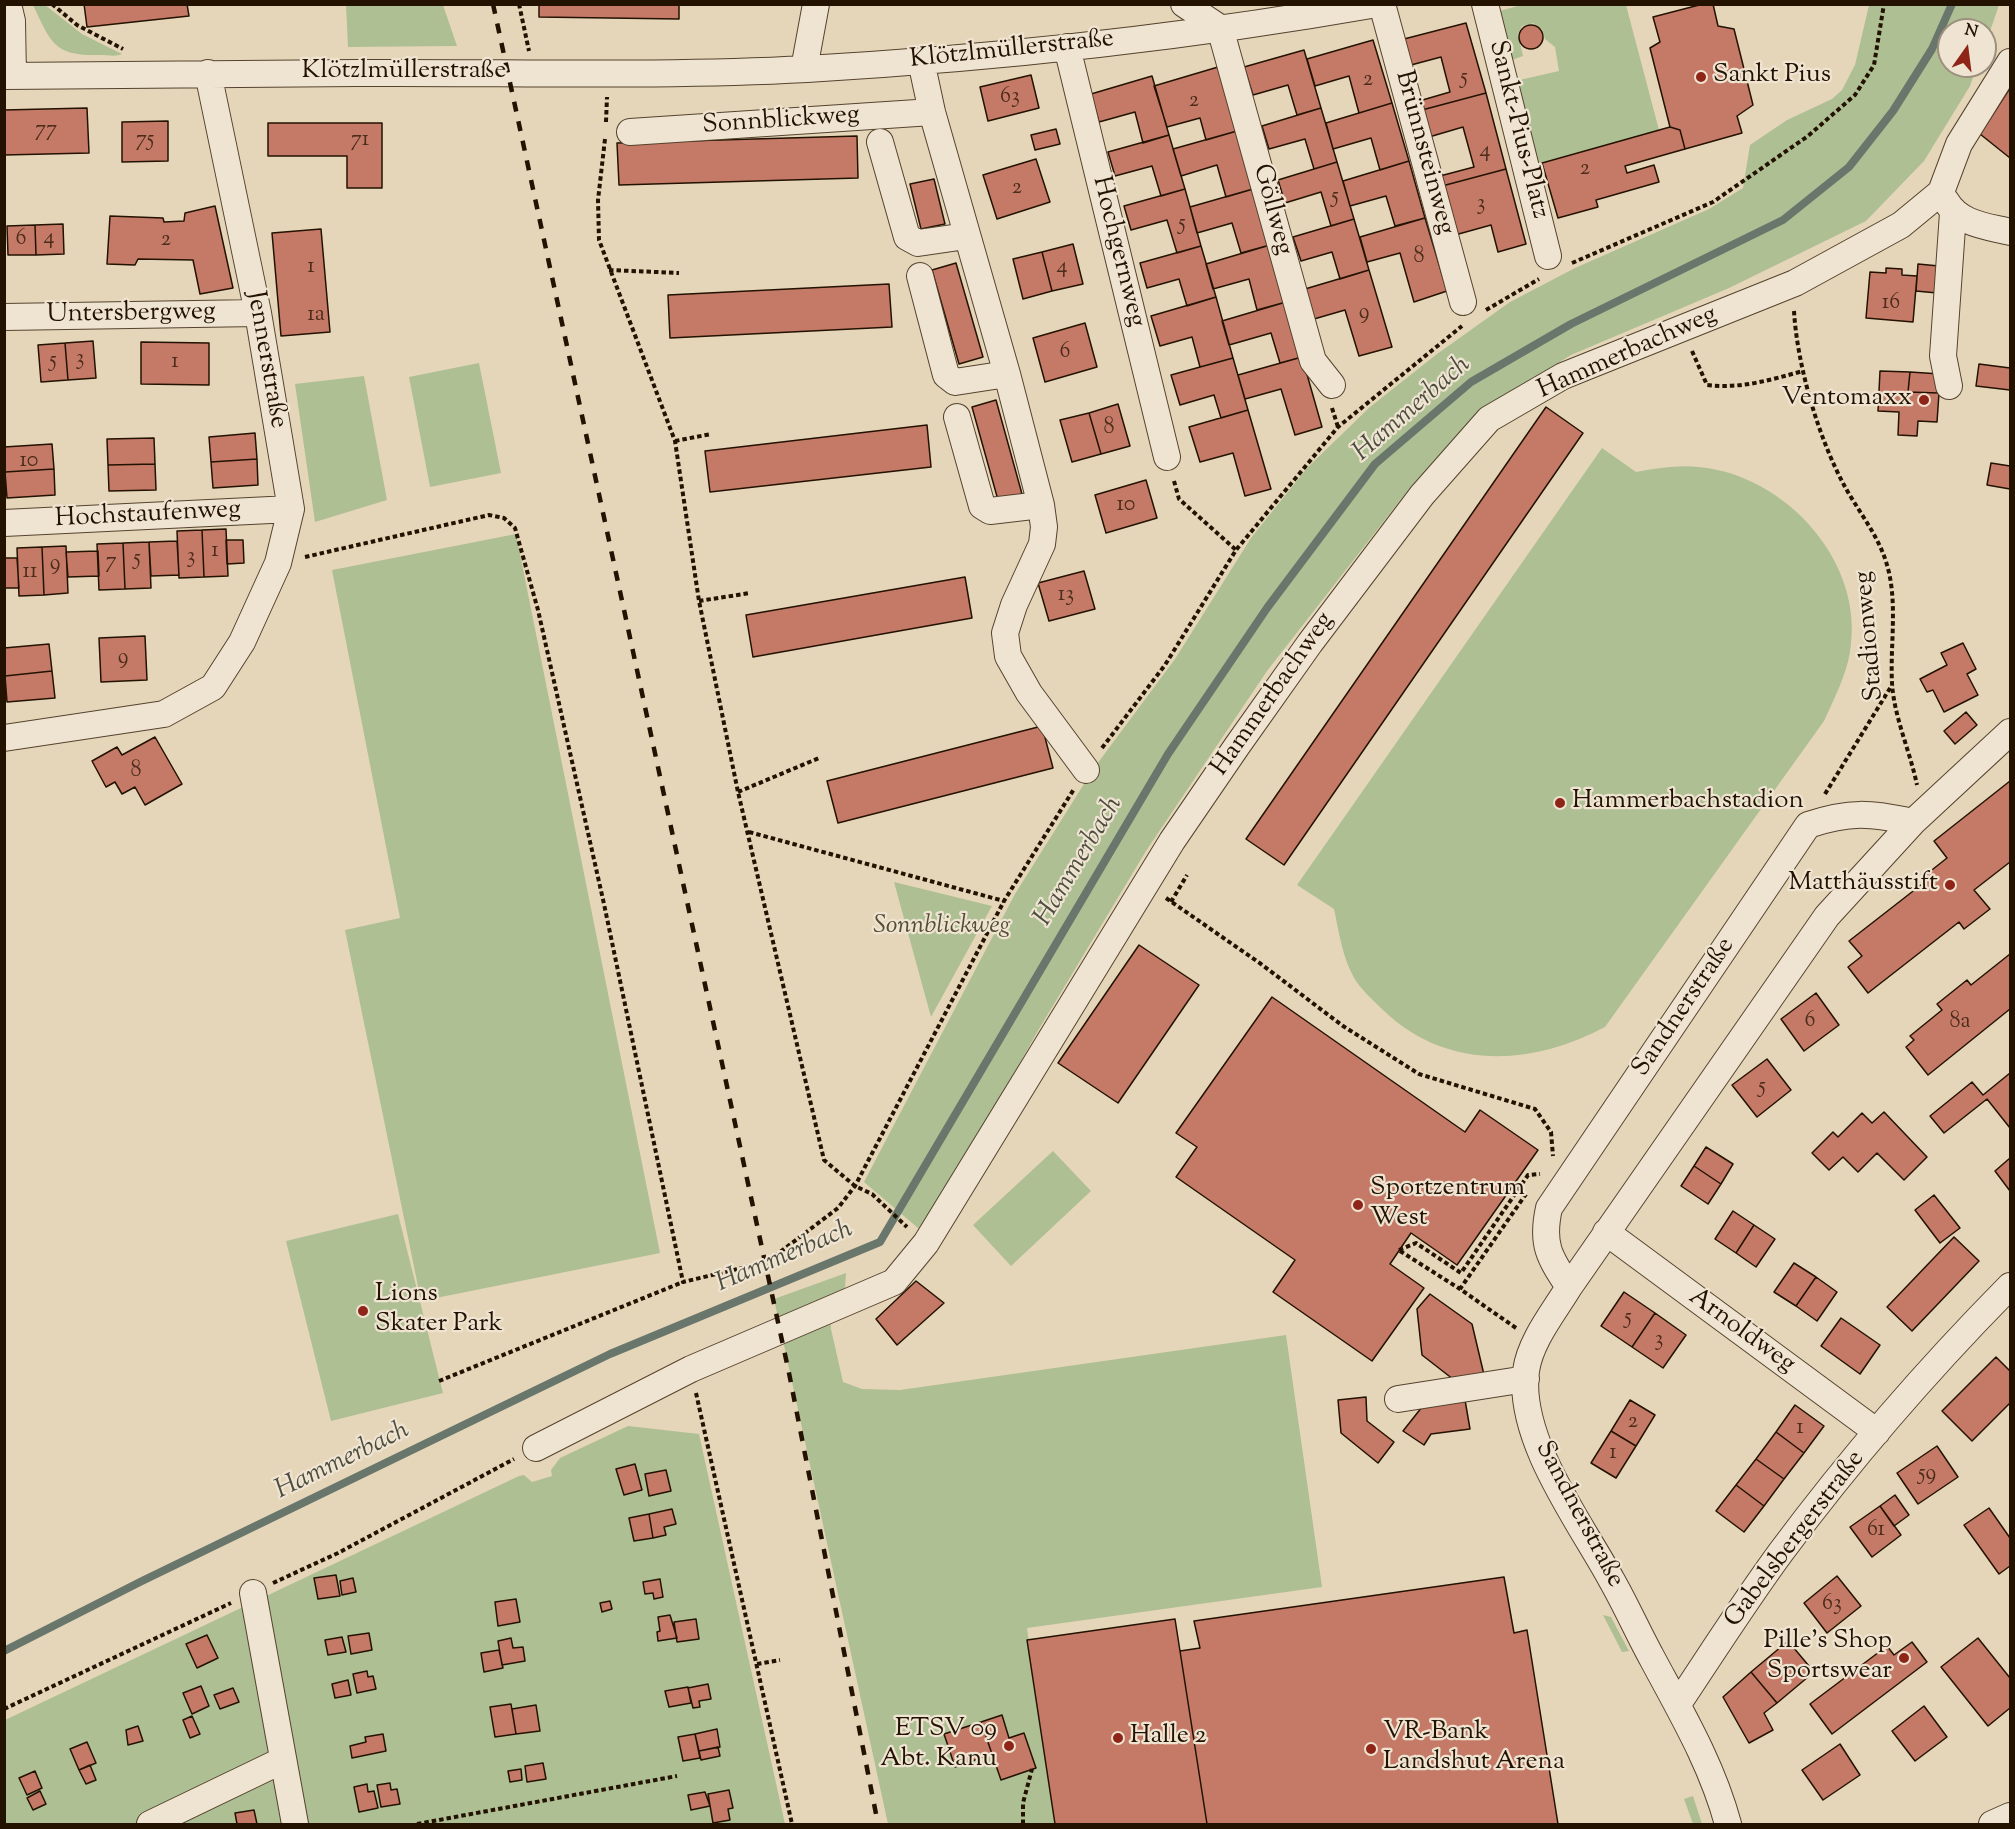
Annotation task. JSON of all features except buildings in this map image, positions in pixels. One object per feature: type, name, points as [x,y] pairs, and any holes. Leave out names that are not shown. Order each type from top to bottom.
[{"type":"street","points":[[8,4],[12,21],[9,76]]},
{"type":"street","points":[[804,69],[816,4]]},
{"type":"street","points":[[1184,4],[1220,28]]},
{"type":"street","name":"Klötzlmüllerstraße","points":[[9,76],[208,73],[608,74],[804,69],[1067,47],[1220,28],[1321,9],[1377,4]]},
{"type":"street","name":"Brünnsteinweg","points":[[1382,4],[1463,302]]},
{"type":"street","name":"Sankt-Pius-Platz","points":[[1485,4],[1548,256]]},
{"type":"street","name":"Göllweg","points":[[1220,28],[1312,361],[1332,385]]},
{"type":"street","name":"Hochgernweg","points":[[1067,47],[1167,457]]},
{"type":"street","points":[[921,60],[932,112],[1007,374],[1041,505],[1044,527],[1042,544],[1014,604],[1005,633],[1008,656],[1029,693],[1086,770]]},
{"type":"street","name":"Hammerbachweg","points":[[536,1448],[691,1369],[894,1282],[926,1243],[1172,841],[1317,634],[1422,495],[1490,419],[1563,376],[1795,283],[1947,202],[1959,144],[2010,62]]},
{"type":"street","name":"Jennerstraße","points":[[4,738],[164,714],[213,687],[242,642],[278,563],[291,509],[258,313],[208,73]]},
{"type":"street","name":"Sonnblickweg","points":[[630,132],[932,112]]},
{"type":"street","name":"Sonnblickweg","points":[[879,142],[907,237],[918,243],[966,236]]},
{"type":"street","points":[[1947,202],[1972,223],[2010,232]]},
{"type":"street","points":[[1947,202],[1943,356],[1949,386]]},
{"type":"street","points":[[920,276],[946,375],[955,382],[1007,374]]},
{"type":"street","name":"Untersbergweg","points":[[4,317],[258,313]]},
{"type":"street","points":[[957,417],[982,506],[990,512],[1041,505]]},
{"type":"street","name":"Hochstaufenweg","points":[[4,523],[291,509]]},
{"type":"street","name":"Sandnerstraße","points":[[1678,1704],[1612,1579],[1556,1484],[1538,1447],[1527,1402],[1526,1379],[1534,1346],[1569,1287],[1606,1232],[1827,916],[1913,822],[2010,732]]},
{"type":"street","points":[[1808,825],[1838,816],[1875,814],[1913,822]]},
{"type":"street","name":"Sandnerstraße","points":[[1569,1287],[1552,1262],[1544,1231],[1549,1208],[1808,825]]},
{"type":"street","name":"Arnoldweg","points":[[1606,1232],[1877,1432]]},
{"type":"street","name":"Gabelsbergerstraße","points":[[1678,1704],[1781,1552],[1877,1432],[1966,1331],[2010,1286]]},
{"type":"street","points":[[1398,1399],[1526,1379]]},
{"type":"street","points":[[253,1593],[295,1824]]},
{"type":"street","points":[[1678,1704],[1720,1793],[1728,1824]]},
{"type":"street","points":[[150,1824],[283,1760]]},
{"type":"street","points":[[1992,1824],[2010,1816]]},
{"type":"path","points":[[52,4],[76,25],[126,50]]},
{"type":"path","points":[[519,4],[534,73]]},
{"type":"path","points":[[608,74],[606,130],[598,200],[599,240],[675,441],[699,601],[738,792],[749,831],[824,1160],[855,1186],[872,1194],[910,1230]]},
{"type":"path","points":[[609,270],[680,273]]},
{"type":"path","name":"Stadionweg","points":[[1795,283],[1796,344],[1803,371],[1843,483],[1874,536],[1887,565],[1891,595],[1892,685],[1917,784],[1913,822]]},
{"type":"path","points":[[1693,353],[1707,385],[1731,387],[1759,383],[1803,371]]},
{"type":"path","points":[[675,441],[711,434]]},
{"type":"path","points":[[1167,457],[1179,499],[1236,550]]},
{"type":"path","points":[[699,601],[750,593]]},
{"type":"path","points":[[1808,825],[1892,685]]},
{"type":"path","points":[[738,792],[819,758]]},
{"type":"path","points":[[749,831],[1004,901]]},
{"type":"path","points":[[1171,902],[1187,875]]},
{"type":"path","points":[[1146,884],[1261,964],[1343,1026],[1419,1074],[1535,1109],[1551,1132],[1553,1155],[1533,1184]]},
{"type":"path","points":[[1534,1346],[1512,1324],[1399,1250],[1416,1243],[1461,1273],[1528,1175],[1540,1174]]},
{"type":"path","points":[[1460,1289],[1527,1193]]},
{"type":"path","points":[[440,1381],[683,1282]]},
{"type":"path","points":[[691,1369],[792,1824]]},
{"type":"path","points":[[757,1664],[780,1660]]},
{"type":"path","points":[[1023,1824],[1023,1803],[1032,1769]]},
{"type":"path","points":[[417,1824],[677,1776]]},
{"type":"green space","points":[[1526,4],[1626,5],[1659,130],[1539,163],[1515,81],[1559,71],[1555,47],[1545,39],[1542,29],[1535,27],[1534,23],[1522,26],[1518,34],[1523,56],[1509,61],[1495,12]]},
{"type":"green space","points":[[33,5],[45,5],[82,34],[122,54],[84,55],[63,50],[50,38]]},
{"type":"green space","points":[[346,5],[443,5],[457,46],[348,47]]},
{"type":"green space","points":[[1869,5],[1999,5],[1995,18],[1937,18],[1937,78],[1973,78],[1924,161],[1866,221],[1729,288],[1571,355],[1480,411],[1409,489],[1267,671],[1146,851],[1036,1034],[925,1234],[864,1182],[1015,894],[1094,768],[1175,659],[1251,538],[1307,468],[1370,407],[1437,354],[1510,302],[1575,268],[1709,209],[1743,188],[1750,145],[1787,120],[1832,99],[1842,90],[1855,65]]},
{"type":"green space","points":[[479,363],[501,473],[430,487],[409,377]]},
{"type":"green space","points":[[364,376],[387,500],[315,522],[295,384]]},
{"type":"green space","name":"Hammerbachstadion","points":[[1602,448],[1636,472],[1691,466],[1731,474],[1762,487],[1789,506],[1813,529],[1832,556],[1845,587],[1852,619],[1850,652],[1846,670],[1824,721],[1605,1027],[1577,1040],[1519,1055],[1490,1056],[1462,1052],[1434,1044],[1408,1030],[1367,994],[1349,968],[1334,909],[1297,885]]},
{"type":"green space","points":[[516,534],[660,1253],[421,1301],[345,930],[400,918],[332,570]]},
{"type":"green space","name":"Sonnblickweg","points":[[894,882],[992,906],[931,1017]]},
{"type":"green space","points":[[1053,1151],[1091,1191],[1011,1266],[973,1225]]},
{"type":"green space","name":"Lions Skater Park","points":[[398,1214],[443,1393],[331,1421],[286,1241]]},
{"type":"green space","points":[[846,1273],[845,1288],[829,1297],[831,1329],[843,1382],[862,1389],[900,1390],[1286,1335],[1322,1587],[1027,1628],[1055,1824],[888,1824],[774,1299]]},
{"type":"green space","points":[[628,1426],[699,1434],[785,1824],[5,1824],[5,1720],[519,1476],[524,1475],[532,1482],[552,1476],[551,1470],[560,1458]]},
{"type":"green space","points":[[1603,1615],[1611,1617],[1629,1651],[1622,1652]]},
{"type":"green space","points":[[1693,1796],[1702,1824],[1693,1824],[1684,1799]]},
{"type":"waterway","name":"Hammerbach","points":[[4,1651],[142,1581],[610,1354],[880,1242],[1168,754],[1267,608],[1375,464],[1471,382],[1571,324],[1783,220],[1849,167],[1893,111],[1932,49],[1952,4]]},
{"type":"railway","points":[[493,4],[789,1373],[878,1824]]},
{"type":"place","name":"Sankt Pius","points":[[1701,77]]},
{"type":"place","name":"Ventomaxx","points":[[1924,400]]},
{"type":"place","name":"Hammerbachstadion","points":[[1560,803]]},
{"type":"place","name":"Matthäusstift","points":[[1950,885]]},
{"type":"place","name":"Sportzentrum West","points":[[1358,1205]]},
{"type":"place","name":"Lions Skater Park","points":[[363,1311]]},
{"type":"place","name":"Pille's Shop Sportswear","points":[[1904,1658]]},
{"type":"place","name":"Halle 2","points":[[1118,1738]]},
{"type":"place","name":"ETSV 09 Abt. Kanu","points":[[1009,1746]]},
{"type":"place","name":"VR-Bank Landshut Arena","points":[[1371,1749]]}]
